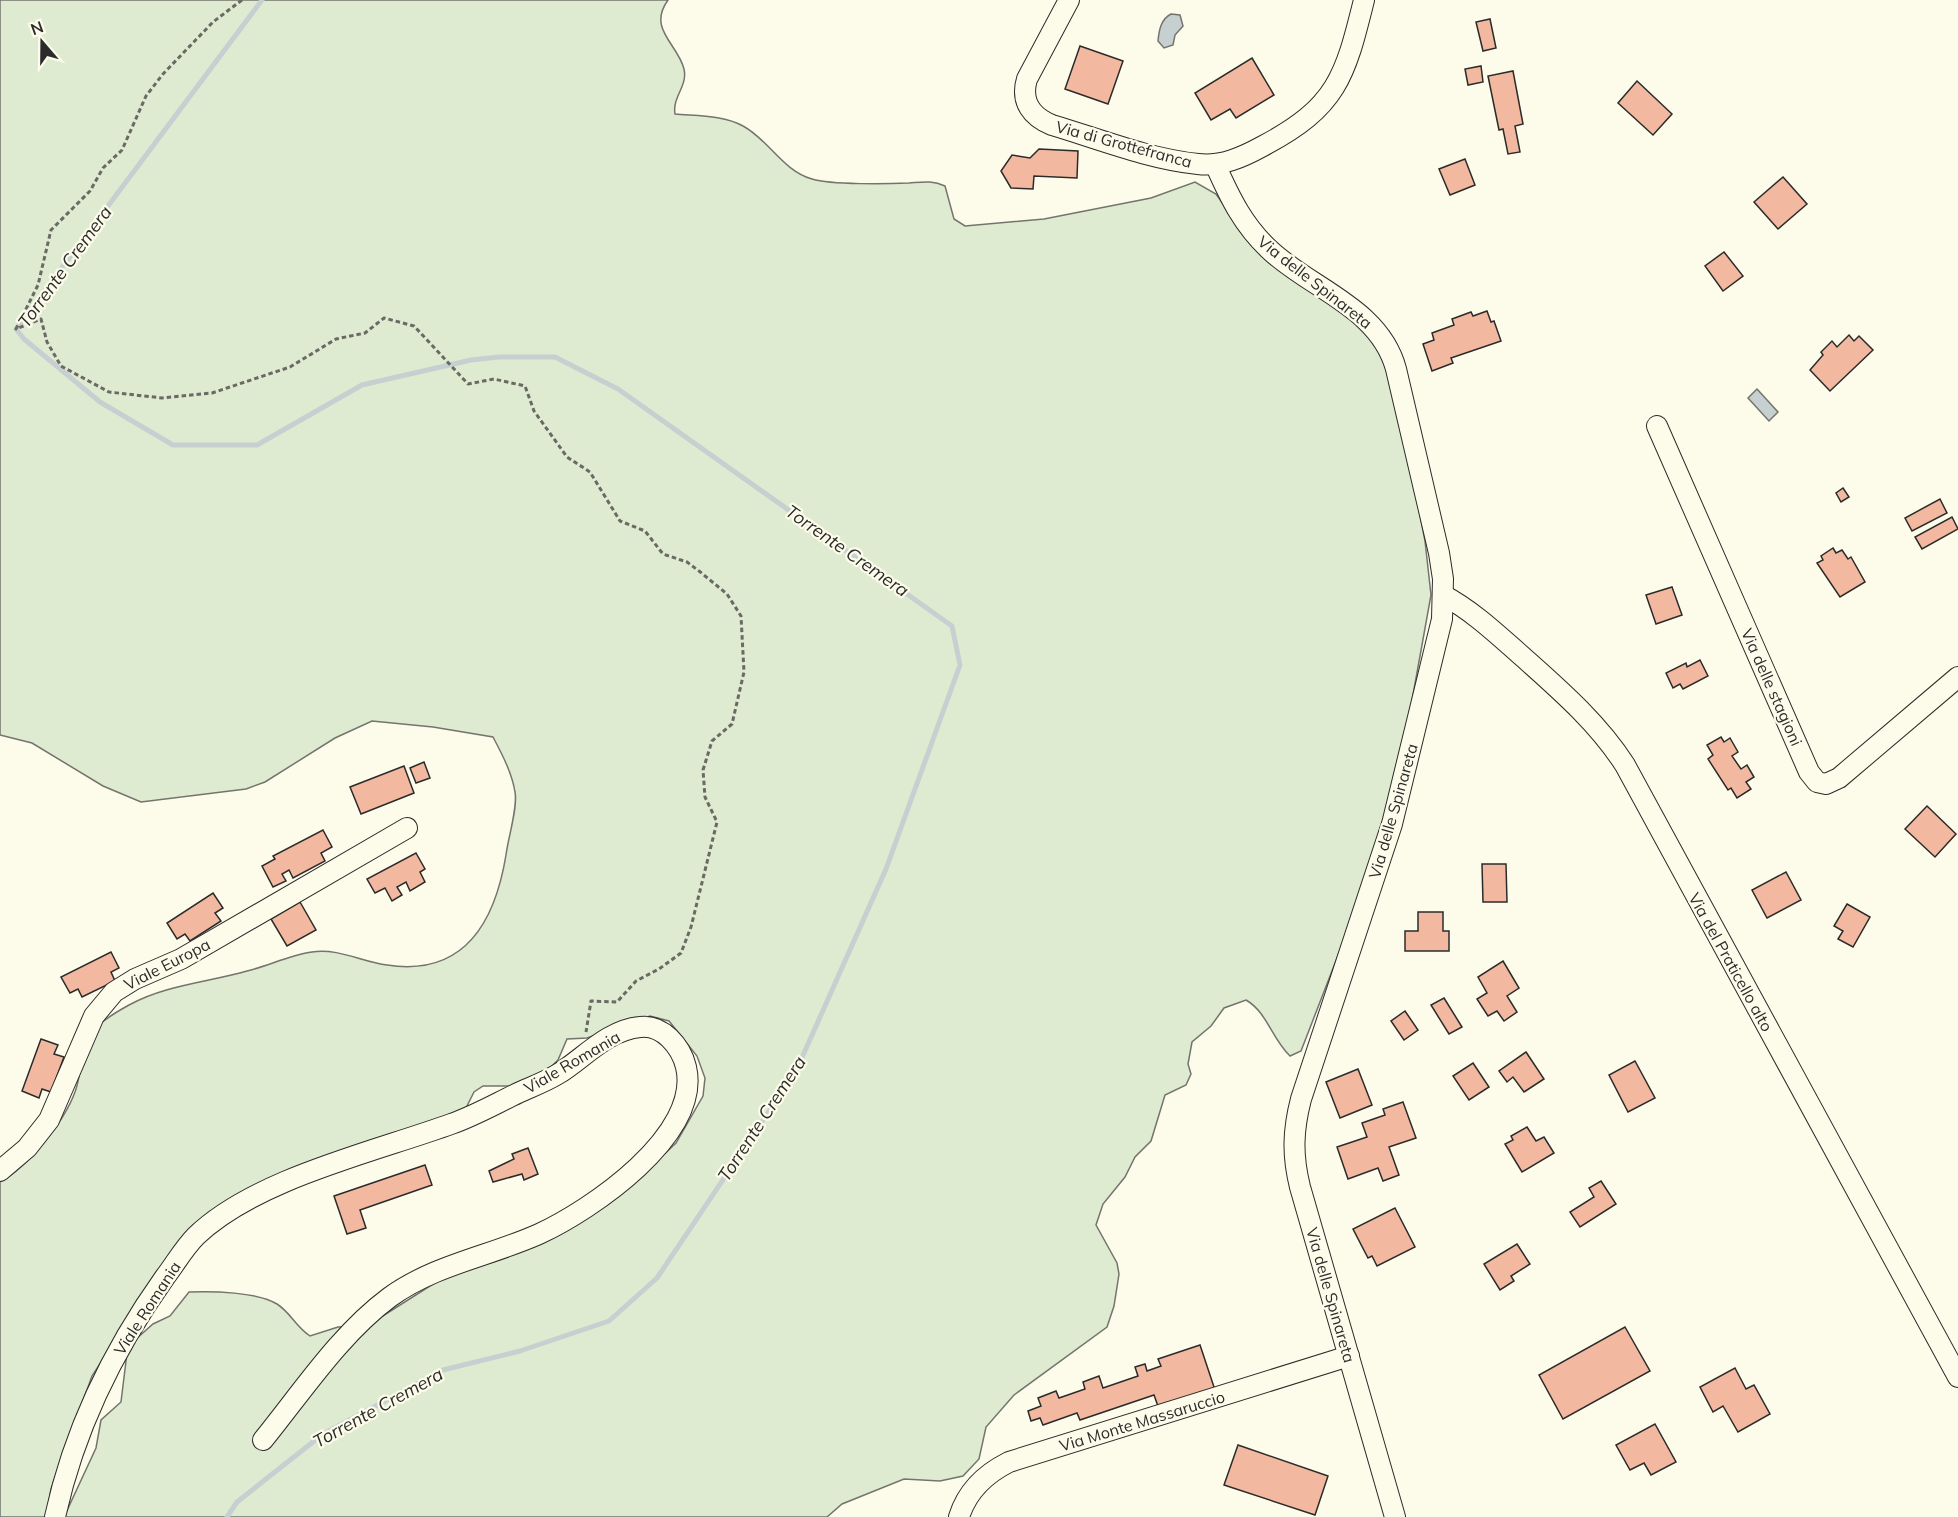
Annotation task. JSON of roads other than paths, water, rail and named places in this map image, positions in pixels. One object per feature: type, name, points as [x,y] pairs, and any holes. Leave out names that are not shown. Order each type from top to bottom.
[{"type":"street","name":"Via di Grottefranca","points":[[1070,0],[1027,79],[1024,91],[1030,110],[1039,119],[1052,125],[1169,159],[1200,165],[1215,164],[1249,153],[1292,130],[1317,111],[1334,90],[1346,68],[1364,0]]},
{"type":"street","name":"Via delle Spinareta","points":[[1215,164],[1238,213],[1257,238],[1274,254],[1361,316],[1388,345],[1396,369],[1439,553],[1443,595],[1435,657],[1392,824],[1301,1099],[1295,1125],[1293,1152],[1296,1170],[1395,1517]]},
{"type":"street","name":"Via delle stagioni","points":[[1657,426],[1814,780],[1826,784],[1839,778],[1958,677]]},
{"type":"street","name":"Via del Praticello alto","points":[[1443,595],[1482,620],[1559,689],[1618,754],[1958,1377]]},
{"type":"street","name":"Viale Europa","points":[[0,1171],[27,1148],[49,1120],[94,1016],[114,992],[188,956],[407,828]]},
{"type":"street","name":"Viale Romania","points":[[55,1517],[77,1440],[118,1351],[149,1300],[184,1250],[216,1219],[255,1197],[313,1172],[473,1116],[560,1073],[582,1054],[636,1027],[652,1028],[669,1037],[683,1058],[688,1082],[680,1112],[659,1144],[613,1187],[558,1224],[516,1243],[438,1272],[387,1300],[350,1334],[263,1440]]},
{"type":"street","name":"Via Monte Massaruccio","points":[[959,1517],[963,1504],[977,1484],[993,1470],[1009,1462],[1349,1356]]},
{"type":"waterway","name":"Torrente Cremera","points":[[227,1517],[237,1502],[323,1434],[443,1370],[520,1351],[609,1321],[657,1278],[796,1071],[886,869],[960,665],[952,626],[618,389],[555,357],[499,357],[471,360],[362,385],[257,445],[173,445],[100,402],[24,339],[16,329],[262,0]]}]
